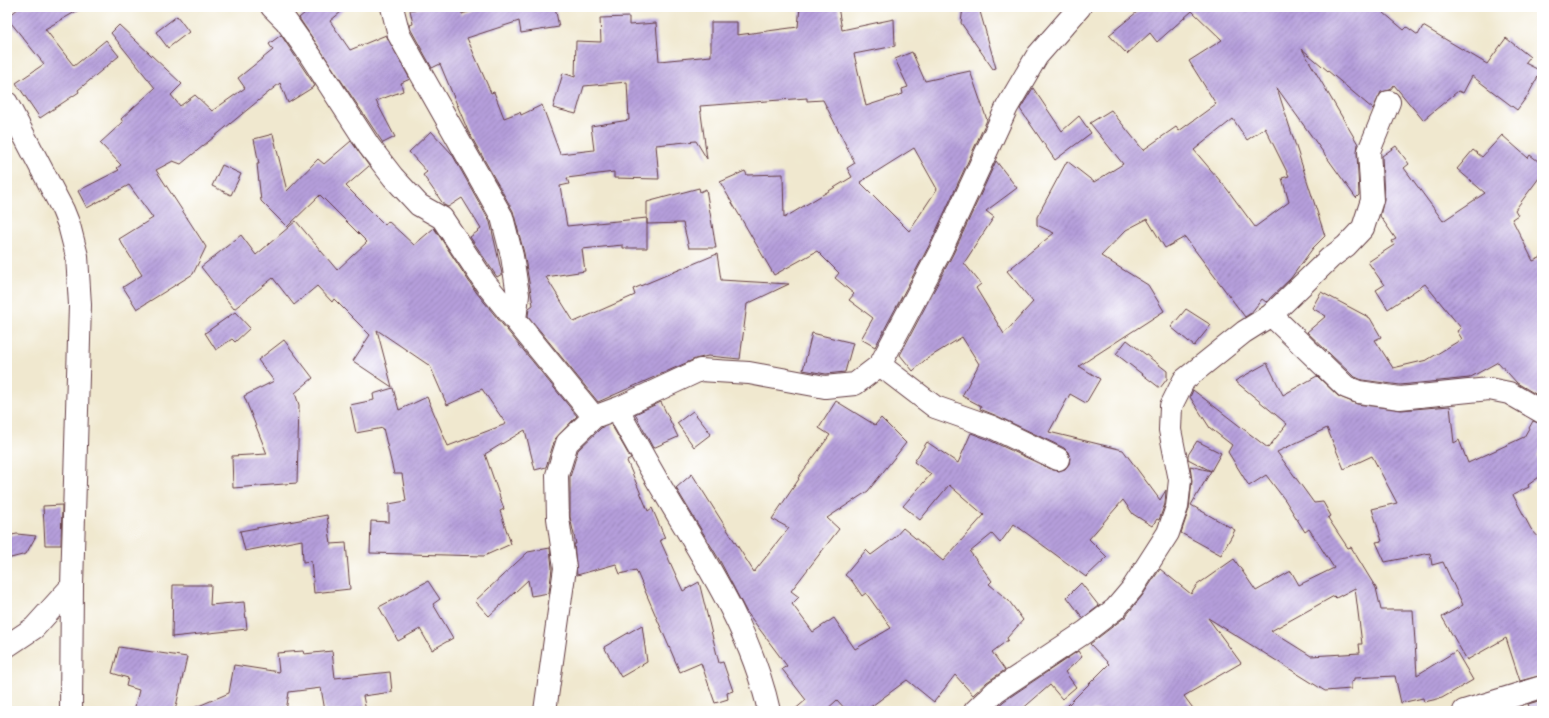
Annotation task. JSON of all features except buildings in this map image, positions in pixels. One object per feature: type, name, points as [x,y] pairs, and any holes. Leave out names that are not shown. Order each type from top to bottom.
[{"type":"street","points":[[272,7],[286,21],[306,49],[369,146],[393,177],[419,206],[442,218],[486,284],[539,347],[566,384],[594,417]]},
{"type":"street","points":[[392,7],[399,35],[502,217],[512,256],[518,295],[515,320]]},
{"type":"street","points":[[546,711],[565,568],[558,518],[557,475],[567,443],[594,417],[621,407],[700,370],[749,373],[825,387],[855,384],[880,365],[942,248],[1007,107],[1037,56],[1080,7]]},
{"type":"street","points":[[975,711],[996,691],[1085,632],[1115,609],[1132,589],[1168,533],[1177,507],[1180,480],[1170,430],[1171,406],[1184,380],[1244,332],[1271,315],[1330,258],[1346,246],[1363,228],[1372,200],[1369,151],[1389,102]]},
{"type":"street","points":[[7,103],[63,210],[77,256],[80,305],[72,586],[72,711]]},
{"type":"street","points":[[1271,315],[1346,387],[1359,392],[1400,398],[1489,389],[1509,393],[1542,412]]},
{"type":"street","points":[[880,365],[935,407],[992,427],[1058,459]]},
{"type":"street","points":[[621,407],[623,420],[714,576],[737,622],[754,657],[769,711]]},
{"type":"street","points":[[7,646],[34,628],[72,586]]},
{"type":"street","points":[[1464,711],[1542,687]]}]
